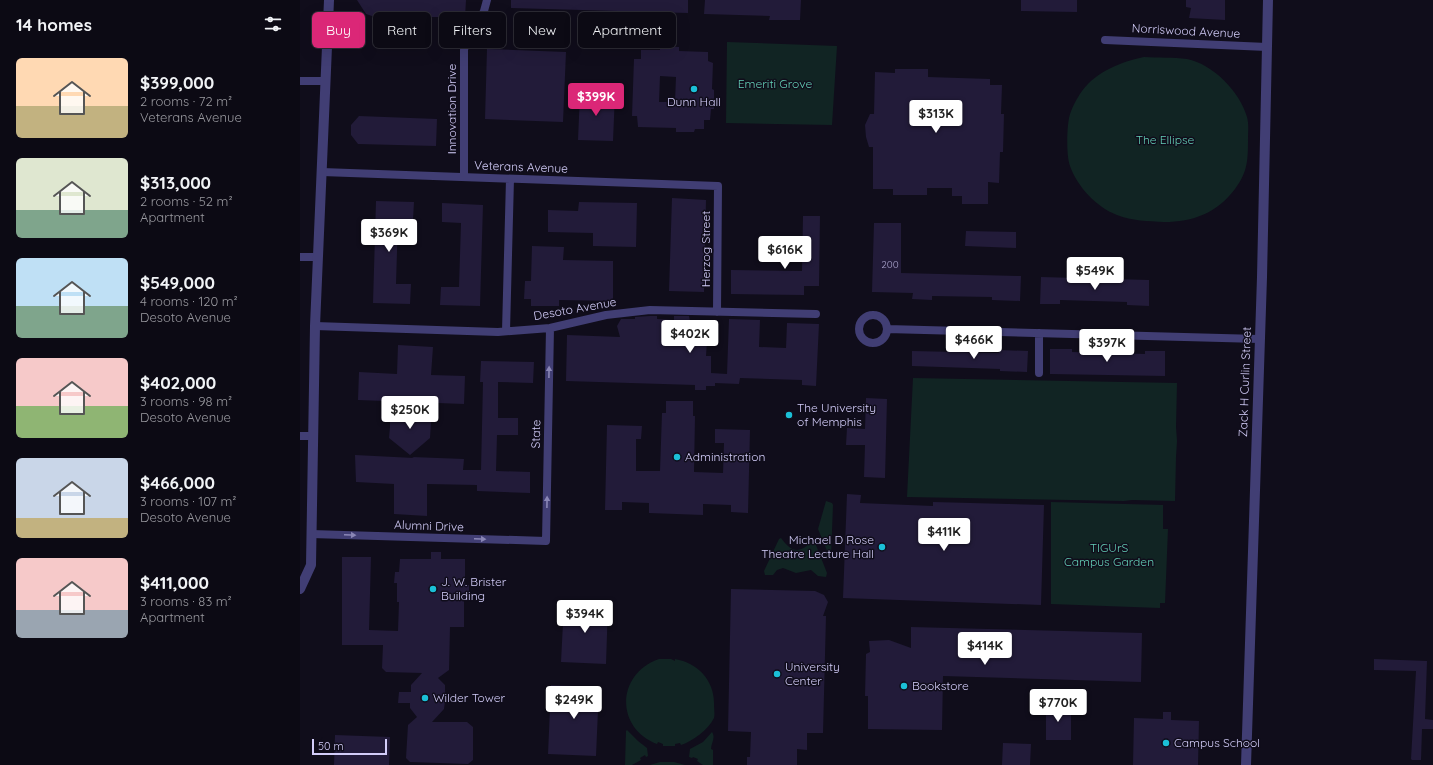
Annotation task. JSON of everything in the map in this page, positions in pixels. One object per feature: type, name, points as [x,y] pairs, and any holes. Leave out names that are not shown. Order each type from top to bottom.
[{"type":"street","points":[[300,589],[310,564],[312,534],[312,436],[315,326],[329,0]]},
{"type":"street","name":"Innovation Drive","points":[[464,176],[464,50],[469,32],[479,21],[488,0]]},
{"type":"street","name":"Zack H Curlin Street","points":[[1246,765],[1262,277],[1268,0]]},
{"type":"street","name":"Norriswood Avenue","points":[[1105,40],[1267,47]]},
{"type":"street","points":[[300,80],[326,81]]},
{"type":"street","name":"Veterans Avenue","points":[[322,172],[718,186]]},
{"type":"street","points":[[506,331],[510,179]]},
{"type":"street","name":"Herzog Street","points":[[717,312],[718,186]]},
{"type":"street","points":[[300,257],[318,257]]},
{"type":"street","name":"Desoto Avenue","points":[[315,326],[506,331],[550,328],[606,315],[650,310],[816,314]]},
{"type":"street","name":"State","points":[[546,541],[550,328]]},
{"type":"street","points":[[887,329],[1259,339]]},
{"type":"street","points":[[1038,373],[1040,334]]},
{"type":"street","points":[[300,436],[312,436]]},
{"type":"street","name":"Alumni Drive","points":[[312,534],[546,541]]},
{"type":"green space","name":"Emeriti Grove","points":[[727,42],[837,46],[832,125],[726,123]]},
{"type":"green space","name":"The Ellipse","points":[[1144,57],[1187,59],[1206,67],[1216,73],[1232,89],[1247,117],[1247,159],[1243,177],[1235,189],[1220,204],[1212,210],[1194,218],[1175,222],[1164,222],[1134,220],[1117,215],[1102,207],[1088,195],[1077,181],[1070,166],[1067,149],[1068,123],[1071,111],[1080,94],[1088,84],[1110,68]]},
{"type":"green space","points":[[913,378],[1177,383],[1175,501],[907,497]]},
{"type":"green space","points":[[826,501],[832,503],[833,505],[830,558],[818,529]]},
{"type":"green space","name":"TIGUrS Campus Garden","points":[[1051,502],[1163,505],[1163,529],[1168,529],[1165,603],[1160,603],[1160,608],[1051,604]]},
{"type":"green space","points":[[781,538],[789,547],[796,550],[804,548],[814,540],[827,573],[826,577],[818,576],[811,570],[796,573],[783,568],[777,570],[773,575],[765,575],[764,571],[779,539]]},
{"type":"green space","points":[[659,659],[671,659],[675,661],[675,659],[691,664],[704,674],[712,688],[714,696],[714,718],[708,727],[700,734],[681,745],[680,743],[675,744],[675,746],[663,746],[663,744],[658,742],[657,744],[643,736],[634,726],[628,714],[626,701],[628,688],[635,676],[645,666]]},
{"type":"green space","points":[[627,730],[647,748],[648,756],[646,757],[645,755],[640,758],[641,760],[632,765],[625,765]]},
{"type":"green space","points":[[712,732],[713,738],[711,749],[713,750],[713,765],[703,765],[697,761],[698,759],[689,757],[690,749],[703,742]]},
{"type":"green space","points":[[660,762],[674,762],[685,765],[650,765]]},
{"type":"building","points":[[357,0],[466,0],[465,12],[439,12],[439,17],[431,17],[431,12],[373,12],[373,16],[365,12]]},
{"type":"building","points":[[511,0],[688,0],[688,13],[511,8]]},
{"type":"building","points":[[705,0],[801,0],[800,20],[769,20],[770,16],[704,14]]},
{"type":"building","points":[[1021,0],[1077,0],[1077,12],[1021,11]]},
{"type":"building","points":[[1186,0],[1225,0],[1225,20],[1189,18],[1191,8],[1186,7]]},
{"type":"building","name":"Dunn Hall","points":[[676,47],[679,47],[679,51],[708,52],[708,61],[713,63],[712,89],[714,90],[714,109],[711,109],[710,120],[704,120],[704,129],[695,129],[694,132],[676,132],[676,128],[638,127],[637,116],[632,116],[634,59],[641,59],[641,50],[660,50],[660,48]],"holes":[[[660,76],[676,77],[675,102],[659,102]]]},
{"type":"building","points":[[487,49],[566,52],[563,122],[485,119]]},
{"type":"building","points":[[895,69],[928,69],[928,77],[990,79],[990,85],[1002,85],[1001,114],[1004,114],[1003,152],[1000,152],[999,183],[988,182],[988,204],[962,204],[962,196],[952,196],[952,188],[927,188],[927,195],[893,195],[893,189],[873,189],[873,147],[869,147],[865,125],[870,114],[874,114],[875,72],[895,73]]},
{"type":"building","points":[[580,93],[615,94],[613,141],[578,140]]},
{"type":"building","points":[[359,116],[437,119],[436,146],[358,144],[351,135],[351,125]]},
{"type":"building","points":[[672,198],[706,200],[704,292],[669,291]]},
{"type":"building","points":[[376,201],[414,202],[413,220],[398,219],[396,284],[411,284],[410,304],[373,303]]},
{"type":"building","points":[[579,202],[637,203],[636,247],[593,246],[593,233],[548,232],[548,210],[578,211]]},
{"type":"building","points":[[442,203],[483,205],[480,306],[440,305],[441,287],[459,287],[461,223],[442,222]]},
{"type":"building","points":[[803,216],[820,216],[819,286],[804,286],[804,295],[731,294],[731,270],[802,271]]},
{"type":"building","points":[[874,223],[901,223],[901,273],[1021,276],[1020,301],[992,300],[992,297],[932,296],[932,300],[912,299],[913,293],[872,292]]},
{"type":"building","points":[[966,231],[1016,232],[1016,248],[965,246]]},
{"type":"building","points":[[532,246],[564,247],[563,260],[613,261],[613,301],[559,300],[559,306],[531,306],[531,299],[524,299],[525,281],[531,281]]},
{"type":"building","points":[[1041,277],[1149,280],[1149,306],[1127,305],[1127,302],[1060,300],[1060,304],[1040,304]]},
{"type":"building","points":[[657,316],[657,319],[674,320],[674,316],[689,316],[691,327],[708,327],[706,356],[711,356],[711,373],[727,374],[729,319],[760,320],[759,347],[786,348],[787,323],[819,324],[816,386],[802,385],[802,380],[740,378],[739,384],[715,383],[715,386],[706,386],[706,390],[695,390],[695,385],[566,381],[567,335],[620,337],[617,326],[621,319],[635,319],[635,317]]},
{"type":"building","points":[[398,345],[433,347],[431,375],[465,376],[464,404],[358,400],[359,372],[397,374]]},
{"type":"building","points":[[1050,349],[1072,349],[1072,352],[1145,354],[1145,351],[1165,351],[1165,376],[1050,374]]},
{"type":"building","points":[[999,350],[1028,351],[1027,372],[1000,371],[1000,369],[912,366],[912,351],[999,353]]},
{"type":"building","points":[[481,361],[534,362],[533,383],[498,382],[498,418],[518,418],[518,435],[497,435],[496,471],[530,472],[530,493],[477,491],[477,485],[427,484],[427,516],[394,514],[394,484],[356,482],[355,455],[464,459],[463,470],[481,470],[483,382],[480,382]]},
{"type":"building","points":[[866,398],[887,399],[885,478],[864,477],[865,445],[846,445],[847,428],[865,429]]},
{"type":"building","name":"Administration","points":[[666,401],[693,401],[693,416],[695,416],[694,472],[723,473],[724,443],[715,443],[715,429],[750,430],[748,513],[731,512],[731,505],[703,504],[703,515],[649,513],[649,503],[622,502],[622,510],[605,510],[607,425],[642,426],[641,439],[636,439],[636,471],[660,471],[662,413],[666,413]]},
{"type":"building","points":[[413,404],[431,422],[430,438],[410,455],[389,438],[390,421]]},
{"type":"building","points":[[847,494],[861,495],[860,503],[933,506],[933,502],[1044,505],[1041,605],[843,598]]},
{"type":"building","points":[[431,552],[441,552],[441,559],[465,559],[465,585],[469,585],[469,601],[464,601],[464,627],[450,627],[449,670],[438,678],[445,685],[445,694],[451,694],[451,702],[445,701],[444,709],[432,722],[467,722],[473,727],[473,760],[468,764],[410,762],[406,758],[408,725],[417,717],[410,708],[410,703],[398,703],[399,692],[411,692],[411,685],[422,673],[386,672],[382,668],[383,645],[342,645],[342,557],[371,557],[369,630],[398,631],[399,602],[397,602],[397,583],[394,583],[395,572],[399,572],[400,559],[431,559]]},
{"type":"building","name":"University Center","points":[[731,589],[815,591],[824,595],[828,602],[823,616],[826,616],[823,733],[807,733],[807,750],[797,749],[797,765],[747,765],[747,757],[750,757],[751,732],[728,731]]},
{"type":"building","points":[[564,603],[608,605],[606,664],[561,662]]},
{"type":"building","points":[[911,627],[1142,633],[1141,682],[943,676],[942,730],[868,729],[868,696],[865,696],[866,654],[870,652],[869,641],[889,640],[911,648]]},
{"type":"building","points":[[1374,659],[1427,661],[1425,719],[1433,720],[1433,729],[1422,729],[1421,760],[1411,759],[1416,671],[1374,670]]},
{"type":"building","points":[[551,685],[599,687],[596,756],[548,754]]},
{"type":"building","points":[[1046,706],[1071,706],[1071,740],[1046,740]]},
{"type":"building","name":"Campus School","points":[[1163,712],[1171,712],[1171,720],[1199,721],[1198,765],[1133,765],[1134,718],[1163,719]]},
{"type":"building","points":[[335,735],[390,737],[389,765],[334,765]]},
{"type":"building","points":[[1003,743],[1031,744],[1030,765],[1002,765]]},
{"type":"place","name":"Dunn Hall","points":[[694,89]]},
{"type":"place","name":"The University of Memphis","points":[[789,415]]},
{"type":"place","name":"Administration","points":[[677,457]]},
{"type":"place","name":"Michael D Rose Theatre Lecture Hall","points":[[882,547]]},
{"type":"place","name":"J. W. Brister Building","points":[[433,589]]},
{"type":"place","name":"University Center","points":[[777,674]]},
{"type":"place","name":"Bookstore","points":[[904,686]]},
{"type":"place","name":"Wilder Tower","points":[[425,698]]},
{"type":"place","name":"Campus School","points":[[1166,743]]}]
